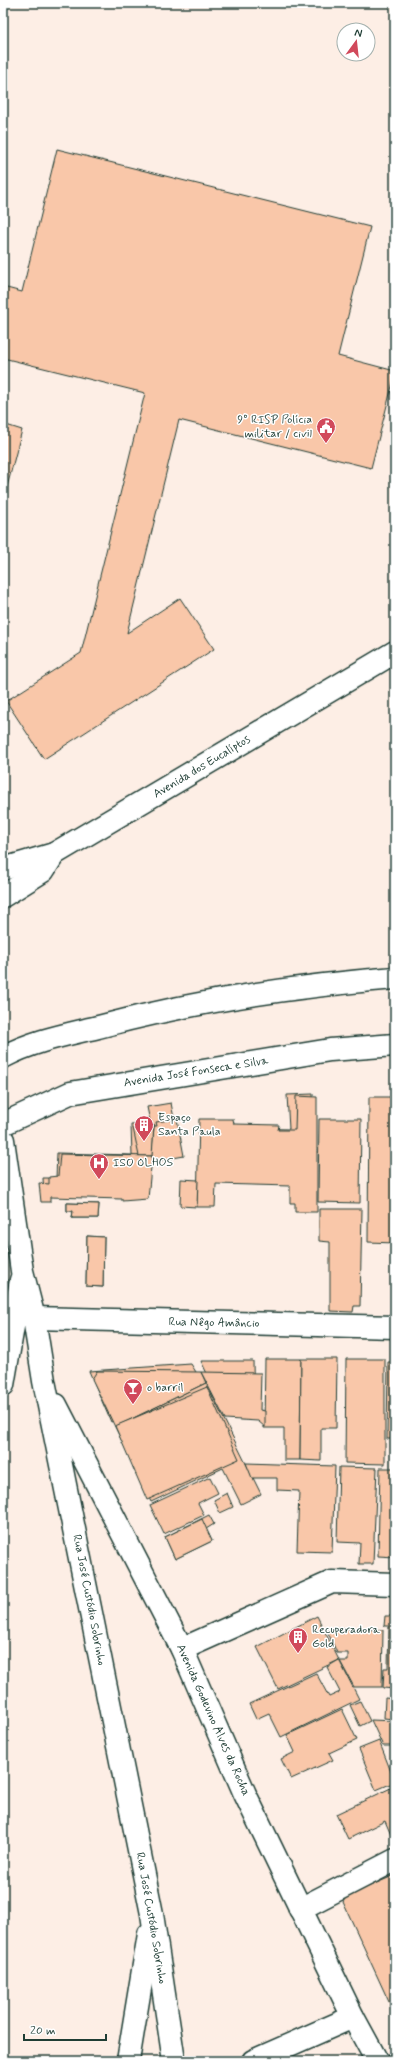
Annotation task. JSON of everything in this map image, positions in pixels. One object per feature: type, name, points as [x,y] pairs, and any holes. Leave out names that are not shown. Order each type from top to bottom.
[{"type":"street","name":"Avenida dos Eucalíptos","points":[[3,869],[54,854],[395,652]]},
{"type":"street","points":[[3,896],[43,871],[54,854]]},
{"type":"street","points":[[3,1057],[24,1046],[158,1011],[262,994],[395,978]]},
{"type":"street","name":"Avenida José Fonseca e Silva","points":[[3,1124],[70,1093],[330,1050],[395,1045]]},
{"type":"street","name":"Rua José Custódio Sobrinho","points":[[3,1140],[22,1270],[34,1318],[44,1381],[152,1914],[174,2061]]},
{"type":"street","points":[[3,1385],[22,1270]]},
{"type":"street","name":"Rua Nêgo Amâncio","points":[[34,1318],[395,1328]]},
{"type":"street","name":"Avenida Godevino Alves da Rocha","points":[[44,1381],[182,1649],[245,1794],[353,2017],[377,2061]]},
{"type":"street","points":[[182,1649],[332,1582],[395,1584]]},
{"type":"street","points":[[300,1909],[395,1860]]},
{"type":"street","points":[[128,2061],[152,1914]]},
{"type":"street","points":[[253,2061],[353,2017]]},
{"type":"building","name":"9º RISP Polícia militar / civil","points":[[57,149],[370,227],[338,356],[395,371],[395,374],[371,468],[179,420],[127,633],[180,598],[214,649],[44,759],[6,701],[81,653],[145,393],[3,358],[3,287],[22,292]]},
{"type":"building","points":[[3,424],[22,430],[3,502]]},
{"type":"building","points":[[313,1094],[314,1183],[203,1182],[203,1127],[289,1129],[287,1095]]},
{"type":"building","points":[[296,1096],[317,1097],[317,1212],[295,1212],[295,1203],[290,1203],[290,1186],[216,1184],[215,1207],[197,1207],[199,1119],[233,1119],[234,1124],[279,1125],[278,1130],[295,1130]]},
{"type":"building","points":[[369,1097],[395,1097],[395,1243],[368,1242]]},
{"type":"building","points":[[171,1103],[181,1155],[158,1160],[147,1107]]},
{"type":"building","points":[[177,1119],[184,1156],[151,1162],[154,1126],[157,1126],[156,1122]]},
{"type":"building","points":[[319,1119],[361,1119],[360,1203],[318,1202]]},
{"type":"building","name":"ISO OLHOS","points":[[149,1124],[147,1195],[44,1195],[43,1178],[56,1178],[57,1153],[132,1155],[131,1125]]},
{"type":"building","name":"Espaço Santa Paula","points":[[154,1125],[152,1156],[139,1156],[133,1128]]},
{"type":"building","name":"ISO OLHOS","points":[[60,1154],[152,1156],[148,1199],[122,1201],[122,1199],[50,1197],[50,1202],[41,1202],[39,1183],[49,1184],[49,1177],[58,1176]]},
{"type":"building","points":[[181,1179],[198,1180],[197,1207],[180,1206]]},
{"type":"building","points":[[67,1203],[99,1204],[98,1218],[72,1218],[73,1211],[67,1211]]},
{"type":"building","points":[[67,1203],[99,1204],[98,1218],[72,1218],[73,1211],[67,1211]]},
{"type":"building","points":[[319,1209],[362,1209],[360,1306],[354,1306],[353,1312],[330,1311],[330,1242],[319,1241]]},
{"type":"building","points":[[87,1236],[104,1237],[103,1287],[86,1286]]},
{"type":"building","points":[[87,1236],[104,1237],[103,1287],[86,1286]]},
{"type":"building","points":[[265,1359],[301,1359],[300,1460],[284,1460],[284,1428],[264,1428]]},
{"type":"building","points":[[301,1359],[337,1359],[336,1428],[321,1428],[321,1461],[300,1460]]},
{"type":"building","points":[[346,1359],[385,1359],[385,1464],[345,1463]]},
{"type":"building","points":[[201,1361],[253,1361],[254,1413],[226,1413]]},
{"type":"building","points":[[388,1362],[395,1362],[395,1439],[387,1439]]},
{"type":"building","name":"o barril","points":[[191,1364],[204,1385],[111,1422],[89,1371]]},
{"type":"building","name":"o barril","points":[[97,1371],[201,1372],[206,1383],[115,1427],[92,1379]]},
{"type":"building","points":[[201,1372],[261,1373],[260,1410],[265,1411],[265,1427],[258,1421],[225,1419]]},
{"type":"building","points":[[206,1383],[261,1494],[241,1504],[223,1468],[151,1502],[115,1427]]},
{"type":"building","points":[[207,1387],[239,1459],[147,1500],[115,1426]]},
{"type":"building","points":[[246,1463],[335,1466],[332,1552],[297,1551],[299,1491],[277,1490],[277,1478],[252,1478]]},
{"type":"building","points":[[339,1467],[377,1468],[373,1564],[359,1564],[360,1543],[337,1542]]},
{"type":"building","points":[[380,1468],[395,1468],[395,1557],[378,1556]]},
{"type":"building","points":[[210,1477],[218,1493],[198,1503],[204,1515],[164,1534],[150,1505]]},
{"type":"building","points":[[227,1493],[233,1507],[220,1513],[214,1500]]},
{"type":"building","points":[[209,1515],[214,1524],[206,1529],[212,1541],[175,1559],[165,1537]]},
{"type":"building","points":[[202,1519],[212,1541],[175,1559],[165,1537]]},
{"type":"building","name":"Recuperadora Gold","points":[[317,1616],[339,1660],[278,1689],[257,1647]]},
{"type":"building","points":[[385,1616],[395,1616],[395,1689],[383,1688],[384,1668],[388,1668],[389,1626],[384,1626]]},
{"type":"building","points":[[326,1628],[383,1630],[382,1687],[354,1687],[340,1661],[348,1661],[348,1653],[337,1653]]},
{"type":"building","points":[[339,1660],[359,1699],[281,1737],[269,1713],[256,1719],[249,1704],[316,1673],[329,1697],[340,1692],[327,1667]]},
{"type":"building","points":[[385,1698],[394,1699],[393,1719],[384,1718]]},
{"type":"building","points":[[360,1701],[370,1721],[360,1726],[350,1705]]},
{"type":"building","points":[[342,1709],[357,1740],[329,1753],[333,1760],[291,1779],[281,1759],[295,1752],[287,1735]]},
{"type":"building","points":[[371,1720],[395,1721],[395,1746],[383,1746]]},
{"type":"building","points":[[379,1741],[395,1782],[376,1790],[359,1749]]},
{"type":"building","points":[[395,1786],[395,1833],[391,1835],[385,1821],[348,1839],[336,1814]]},
{"type":"building","points":[[395,1875],[395,2015],[343,1902],[347,1896]]},
{"type":"place","name":"9º RISP Polícia militar / civil","points":[[326,444]]},
{"type":"place","name":"Espaço Santa Paula","points":[[144,1142]]},
{"type":"place","name":"ISO OLHOS","points":[[99,1180]]},
{"type":"place","name":"o barril","points":[[133,1405]]},
{"type":"place","name":"Recuperadora Gold","points":[[298,1654]]}]
